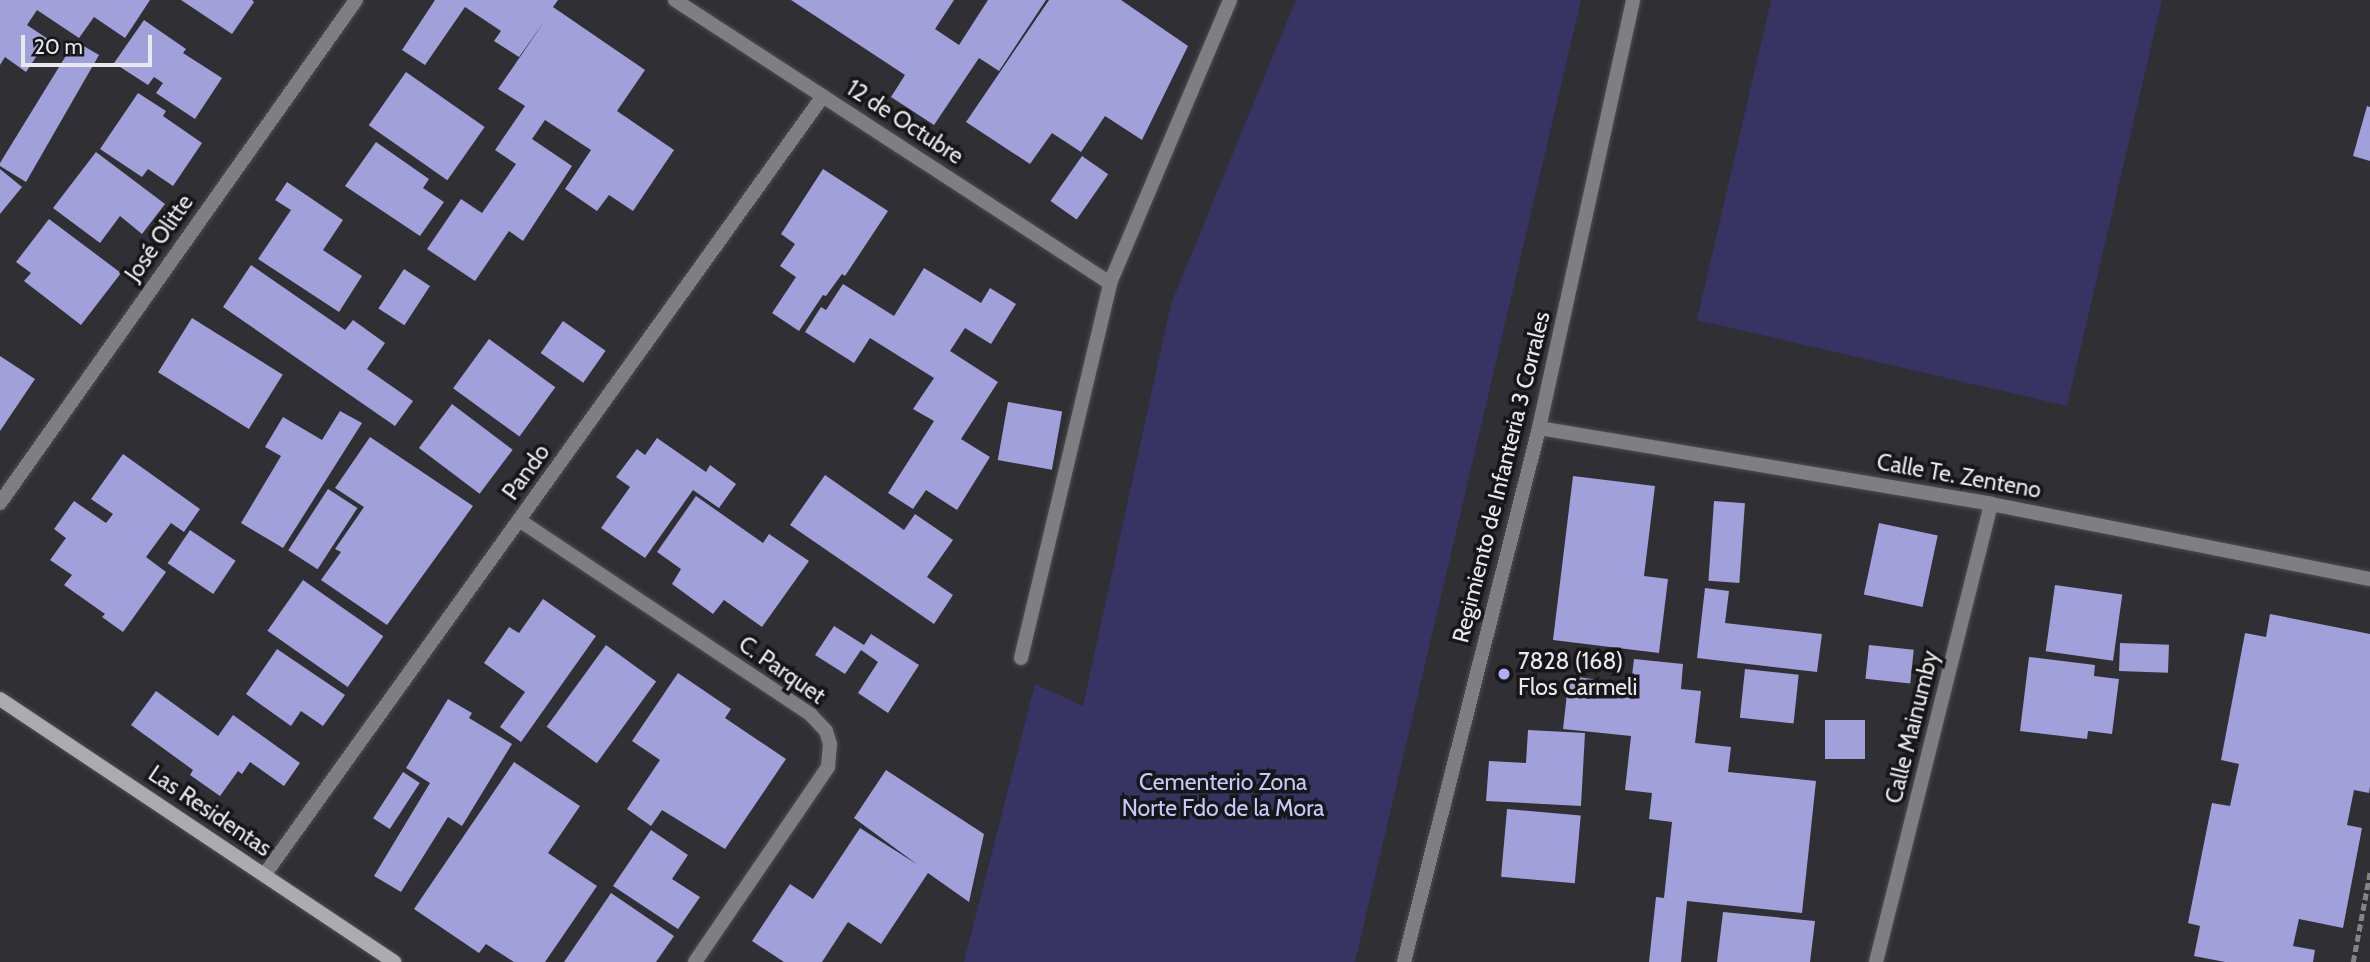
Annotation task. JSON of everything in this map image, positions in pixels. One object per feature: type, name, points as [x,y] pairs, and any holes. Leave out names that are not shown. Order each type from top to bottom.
[{"type":"main road","name":"Las Residentas","points":[[0,699],[394,962]]},
{"type":"street","name":"José Olitte","points":[[0,503],[356,0]]},
{"type":"street","name":"12 de Octubre","points":[[674,0],[1110,284]]},
{"type":"street","points":[[1021,658],[1110,284],[1230,0]]},
{"type":"street","name":"Regimiento de Infanteria 3 Corrales","points":[[1404,962],[1539,428],[1633,0]]},
{"type":"street","name":"Pando","points":[[265,874],[823,96]]},
{"type":"street","name":"Calle Te. Zenteno","points":[[1539,428],[1991,504],[2370,579]]},
{"type":"street","name":"Calle Mainumby","points":[[1876,962],[1991,504]]},
{"type":"street","name":"C. Parquet","points":[[519,520],[811,715],[826,731],[830,744],[828,767],[695,962]]},
{"type":"path","points":[[2353,962],[2370,872]]},
{"type":"green space","name":"Cementerio Zona Norte Fdo de la Mora","points":[[1296,0],[1581,0],[1355,962],[964,962],[1035,684],[1083,706],[1171,304]]},
{"type":"green space","points":[[1771,0],[2162,0],[2067,406],[1697,320]]},
{"type":"building","points":[[0,0],[150,0],[125,38],[94,17],[79,38],[37,10],[27,25],[48,39],[26,72],[5,57],[0,65]]},
{"type":"building","points":[[181,0],[252,0],[254,2],[232,34]]},
{"type":"building","points":[[435,0],[558,0],[553,7],[645,70],[617,111],[674,150],[633,211],[609,195],[597,211],[565,189],[591,150],[545,120],[532,139],[572,166],[523,241],[509,231],[475,281],[427,249],[461,199],[482,213],[516,164],[495,150],[525,106],[498,89],[546,19],[519,57],[494,41],[501,31],[465,7],[425,65],[402,50]]},
{"type":"building","points":[[791,0],[954,0],[935,29],[959,45],[988,0],[1046,0],[999,71],[979,58],[934,125],[891,97],[905,75]]},
{"type":"building","points":[[1049,0],[1121,0],[1188,46],[1142,140],[1105,116],[1081,152],[1052,133],[1030,164],[966,122]]},
{"type":"building","points":[[144,20],[186,49],[183,53],[222,78],[195,119],[156,93],[163,83],[154,77],[148,85],[114,63]]},
{"type":"building","points":[[75,41],[99,55],[26,182],[0,166],[0,163]]},
{"type":"building","points":[[406,72],[485,127],[447,180],[369,125]]},
{"type":"building","points":[[138,93],[166,111],[163,116],[202,143],[173,186],[148,169],[142,177],[100,149]]},
{"type":"building","points":[[2367,106],[2370,107],[2370,161],[2353,156]]},
{"type":"building","points":[[376,142],[429,179],[423,188],[444,202],[420,236],[345,186]]},
{"type":"building","points":[[96,152],[165,204],[142,234],[120,216],[100,243],[53,208]]},
{"type":"building","points":[[1082,156],[1108,174],[1077,219],[1050,201]]},
{"type":"building","points":[[0,169],[22,187],[0,214]]},
{"type":"building","points":[[823,169],[888,211],[845,276],[842,274],[826,296],[823,295],[799,331],[772,313],[796,277],[780,266],[795,244],[781,234]]},
{"type":"building","points":[[287,182],[343,220],[323,250],[362,276],[339,312],[258,259],[291,210],[275,200]]},
{"type":"building","points":[[49,219],[121,273],[81,325],[24,281],[31,273],[16,262]]},
{"type":"building","points":[[251,265],[345,330],[353,320],[385,343],[367,369],[413,401],[395,426],[223,307]]},
{"type":"building","points":[[924,268],[981,303],[990,288],[1016,304],[991,344],[965,328],[950,351],[998,382],[961,439],[990,457],[957,510],[926,490],[913,509],[888,493],[934,421],[913,409],[934,378],[870,338],[854,363],[805,332],[821,307],[826,310],[843,284],[894,316]]},
{"type":"building","points":[[404,269],[430,286],[404,325],[378,308]]},
{"type":"building","points":[[192,318],[283,375],[249,429],[158,372]]},
{"type":"building","points":[[563,321],[606,351],[583,383],[541,353]]},
{"type":"building","points":[[489,339],[555,387],[519,437],[453,388]]},
{"type":"building","points":[[0,356],[35,379],[0,431]]},
{"type":"building","points":[[1008,402],[1062,412],[1052,470],[998,460]]},
{"type":"building","points":[[452,404],[513,450],[480,494],[419,448]]},
{"type":"building","points":[[340,411],[362,423],[283,548],[241,523],[281,456],[265,447],[283,417],[322,440]]},
{"type":"building","points":[[370,437],[473,506],[387,625],[321,580],[341,552],[335,549],[364,507],[335,488]]},
{"type":"building","points":[[657,438],[706,472],[710,465],[736,484],[719,508],[693,490],[645,558],[601,528],[630,487],[616,477],[637,449],[645,455]]},
{"type":"building","points":[[123,454],[200,509],[184,532],[171,523],[146,557],[166,572],[123,632],[102,617],[105,614],[64,585],[72,575],[50,560],[66,538],[54,529],[74,501],[106,523],[113,514],[91,499]]},
{"type":"building","points":[[825,475],[904,530],[915,514],[953,540],[927,577],[953,595],[934,624],[790,525]]},
{"type":"building","points":[[1573,476],[1655,486],[1644,576],[1668,579],[1659,653],[1553,640]]},
{"type":"building","points":[[328,489],[357,508],[318,569],[288,550]]},
{"type":"building","points":[[696,496],[763,543],[769,534],[809,561],[762,627],[724,600],[713,614],[672,584],[681,569],[657,552]]},
{"type":"building","points":[[1714,501],[1745,503],[1739,583],[1708,581]]},
{"type":"building","points":[[1879,523],[1938,535],[1923,607],[1864,594]]},
{"type":"building","points":[[190,530],[236,561],[213,594],[168,563]]},
{"type":"building","points":[[303,580],[383,636],[348,687],[267,631]]},
{"type":"building","points":[[2055,585],[2122,594],[2113,661],[2046,651]]},
{"type":"building","points":[[1705,588],[1729,591],[1725,623],[1822,634],[1817,672],[1697,658]]},
{"type":"building","points":[[543,599],[596,636],[521,742],[500,727],[525,692],[484,663],[509,627],[519,633]]},
{"type":"building","points":[[2270,614],[2370,634],[2370,787],[2369,793],[2354,790],[2347,825],[2362,828],[2343,928],[2299,919],[2293,946],[2315,950],[2313,962],[2225,962],[2194,956],[2200,926],[2188,923],[2212,803],[2230,806],[2239,764],[2221,760],[2245,633],[2266,637]]},
{"type":"building","points":[[834,626],[864,645],[871,634],[919,665],[888,713],[858,693],[878,662],[861,650],[845,674],[815,655]]},
{"type":"building","points":[[2120,643],[2169,645],[2168,673],[2119,671]]},
{"type":"building","points":[[606,645],[656,681],[597,763],[547,727]]},
{"type":"building","points":[[1869,645],[1914,650],[1910,684],[1865,679]]},
{"type":"building","points":[[277,649],[345,695],[323,726],[301,711],[291,726],[246,694]]},
{"type":"building","points":[[2029,657],[2095,665],[2094,676],[2119,679],[2112,734],[2088,731],[2087,739],[2020,731]]},
{"type":"building","points":[[1634,659],[1683,664],[1681,689],[1701,691],[1695,743],[1731,747],[1728,772],[1816,781],[1802,913],[1687,901],[1681,962],[1649,962],[1656,897],[1664,898],[1672,822],[1649,819],[1652,793],[1625,790],[1631,736],[1563,729],[1569,676],[1631,684]]},
{"type":"building","points":[[1745,669],[1799,675],[1794,723],[1740,718]]},
{"type":"building","points":[[678,673],[731,709],[725,718],[786,759],[725,849],[662,810],[651,826],[627,809],[660,760],[632,741]]},
{"type":"building","points":[[156,691],[218,736],[233,715],[300,763],[284,786],[250,762],[242,774],[238,771],[220,796],[190,775],[193,770],[131,725]]},
{"type":"building","points":[[448,699],[472,713],[469,718],[512,744],[462,826],[448,817],[401,892],[374,876],[430,783],[406,768]]},
{"type":"building","points":[[1825,720],[1865,720],[1865,759],[1825,759]]},
{"type":"building","points":[[1528,730],[1585,733],[1581,806],[1486,801],[1489,761],[1526,763]]},
{"type":"building","points":[[514,762],[580,806],[548,853],[597,886],[545,962],[514,962],[486,944],[479,953],[414,909]]},
{"type":"building","points":[[886,770],[984,834],[969,902],[928,873],[881,944],[848,922],[822,962],[784,962],[752,941],[790,884],[813,899],[860,828],[918,865],[854,818]]},
{"type":"building","points":[[403,772],[420,783],[390,829],[373,818]]},
{"type":"building","points":[[1507,809],[1581,815],[1575,883],[1501,877]]},
{"type":"building","points":[[651,830],[688,855],[672,879],[700,897],[678,929],[613,886]]},
{"type":"building","points":[[611,893],[674,936],[656,962],[564,962]]},
{"type":"building","points":[[1723,912],[1815,921],[1810,962],[1717,962]]},
{"type":"place","name":"7828 (168) Flos Carmeli","points":[[1504,674]]}]
